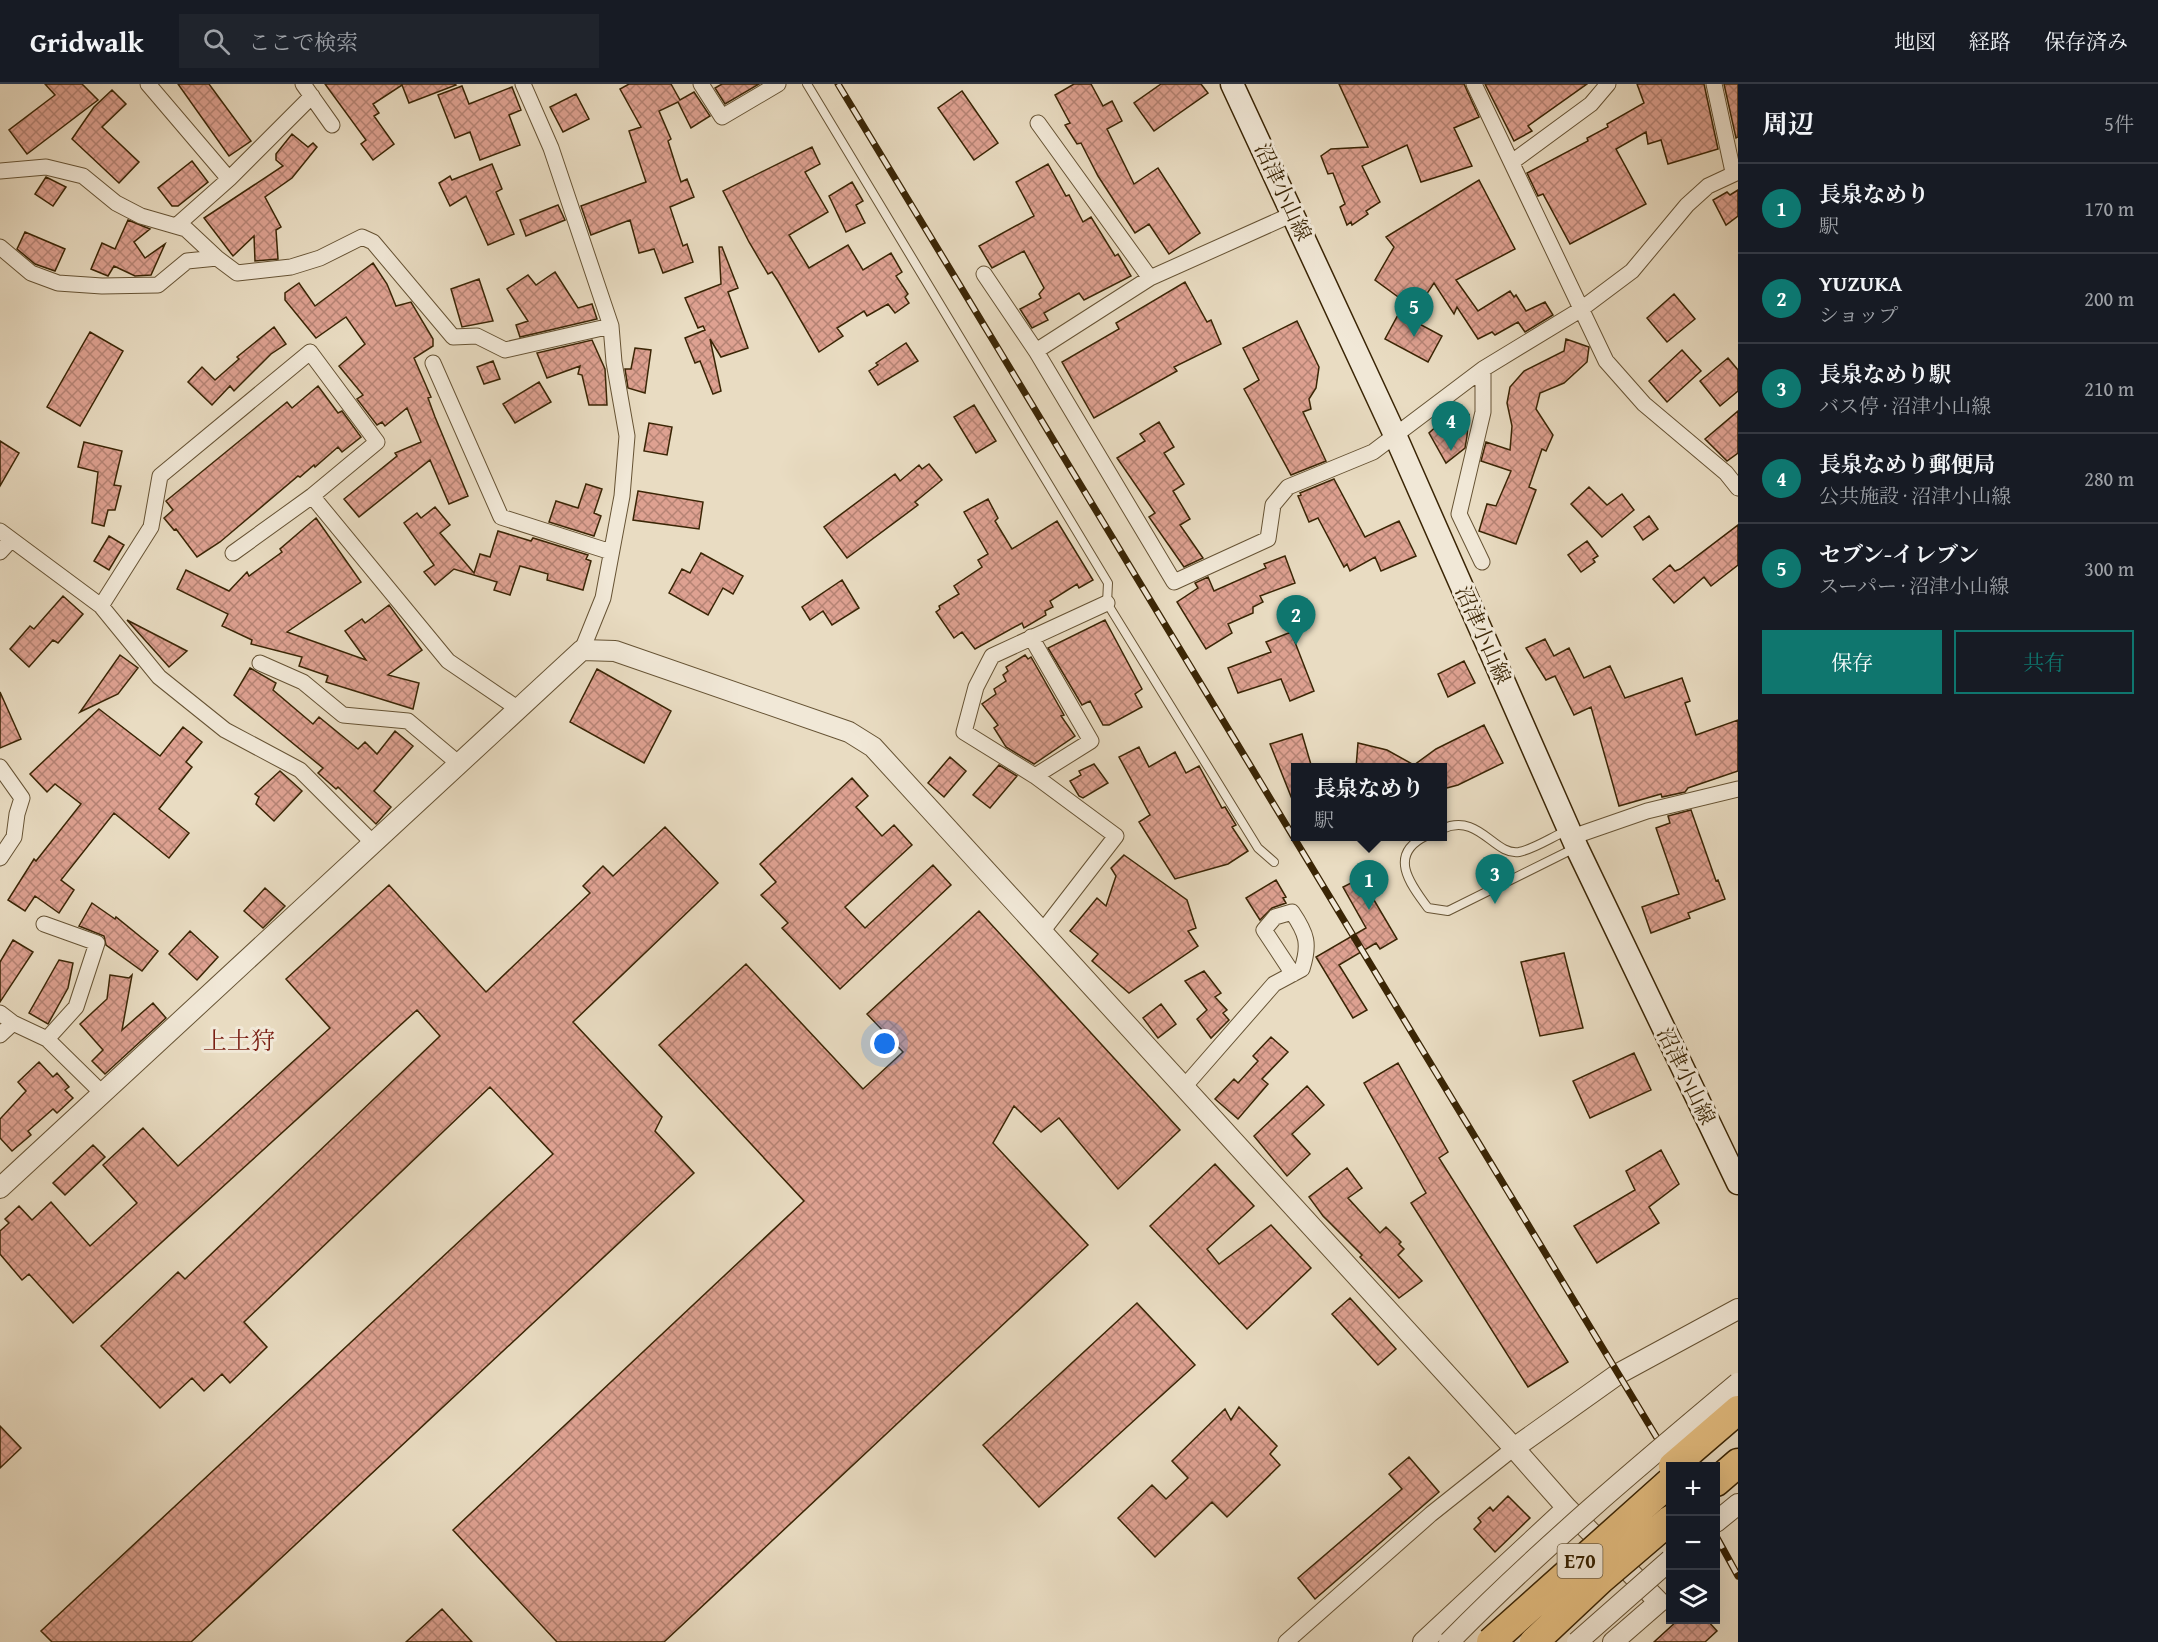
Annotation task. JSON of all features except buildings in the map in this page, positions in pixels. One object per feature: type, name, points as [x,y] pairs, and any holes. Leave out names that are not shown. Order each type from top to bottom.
[{"type":"highway","points":[[1679,1462],[1738,1410]]},
{"type":"highway","points":[[1695,1462],[1738,1426]]},
{"type":"highway","points":[[1720,1479],[1738,1463]]},
{"type":"highway","points":[[1494,1639],[1618,1515],[1666,1473]]},
{"type":"highway","name":"E70","points":[[1494,1639],[1666,1486]]},
{"type":"highway","name":"E70","points":[[1534,1642],[1601,1579],[1666,1524]]},
{"type":"main road","name":"沼津小山線","points":[[1232,84],[1395,435],[1572,838],[1738,1183]]},
{"type":"street","points":[[148,84],[229,179]]},
{"type":"street","points":[[0,1188],[582,650],[603,598],[622,496],[627,436],[614,363],[611,326],[550,148],[523,84]]},
{"type":"street","points":[[701,84],[722,117],[778,84]]},
{"type":"street","points":[[1474,84],[1606,361],[1644,404],[1726,473],[1738,488]]},
{"type":"street","points":[[1512,162],[1591,104],[1608,84]]},
{"type":"street","points":[[984,274],[1036,351],[1174,582],[1268,538],[1273,505],[1288,487],[1373,452],[1483,369],[1580,310],[1632,271],[1687,206],[1708,186],[1736,172],[1714,84]]},
{"type":"street","points":[[176,226],[229,179],[307,90],[332,125]]},
{"type":"street","points":[[1038,123],[1150,278]]},
{"type":"street","points":[[0,171],[46,167],[83,176],[116,203],[141,216],[186,229],[237,273],[291,267],[320,258],[362,237],[374,242],[453,337],[477,336],[505,350],[611,326]]},
{"type":"street","points":[[1036,351],[1150,278],[1293,214]]},
{"type":"street","points":[[0,247],[30,273],[58,283],[102,286],[158,285],[187,261],[217,258]]},
{"type":"street","points":[[100,606],[151,527],[160,476],[310,352],[377,442],[312,495],[233,553]]},
{"type":"street","points":[[434,363],[501,517],[611,552]]},
{"type":"street","points":[[1482,562],[1459,514],[1483,412],[1483,369]]},
{"type":"street","points":[[312,495],[448,661],[517,708]]},
{"type":"street","points":[[0,552],[6,536],[100,606],[159,677],[225,730],[300,770],[372,842]]},
{"type":"street","points":[[1041,933],[1116,836],[1035,776],[964,732],[976,687],[992,656],[1107,603]]},
{"type":"street","points":[[1031,637],[1091,741],[1035,776]]},
{"type":"street","points":[[582,650],[615,651],[849,732],[873,747],[1567,1508],[1659,1602],[1612,1642]]},
{"type":"street","points":[[260,663],[303,682],[343,715],[408,721],[458,764]]},
{"type":"street","points":[[0,767],[22,798],[16,814],[14,837],[0,858]]},
{"type":"street","points":[[1572,838],[1647,811],[1738,789]]},
{"type":"street","points":[[44,924],[98,943],[76,1007],[47,1039]]},
{"type":"street","points":[[1184,1087],[1274,984],[1293,974]]},
{"type":"street","points":[[0,1013],[13,1023],[47,1039],[102,1093]]},
{"type":"street","points":[[0,1035],[13,1023]]},
{"type":"street","points":[[1286,1642],[1431,1514],[1514,1448],[1618,1374],[1738,1309]]},
{"type":"street","points":[[1449,1642],[1481,1609],[1625,1479],[1738,1383]]},
{"type":"street","points":[[1720,1519],[1738,1504]]},
{"type":"street","points":[[1423,1642],[1567,1508]]},
{"type":"street","points":[[1577,1642],[1666,1564]]},
{"type":"lane","points":[[807,84],[1108,583],[1107,603],[1258,848],[1274,862]]},
{"type":"lane","points":[[1447,827],[1454,824],[1469,826],[1508,850],[1518,852],[1572,838]]},
{"type":"lane","points":[[1416,841],[1406,850],[1404,865],[1418,895],[1428,908],[1448,911],[1572,838]]},
{"type":"railway","points":[[838,84],[1291,833]]},
{"type":"railway","points":[[1296,841],[1672,1462]]},
{"type":"railway","points":[[1720,1543],[1738,1576]]},
{"type":"place","name":"セブン-イレブン","points":[[1414,337]]},
{"type":"place","name":"長泉なめり郵便局","points":[[1451,451]]},
{"type":"place","name":"YUZUKA","points":[[1296,645]]},
{"type":"place","name":"長泉なめり駅","points":[[1495,904]]},
{"type":"place","name":"長泉なめり","points":[[1369,910]]},
{"type":"district","name":"上土狩","points":[[239,1041]]}]
